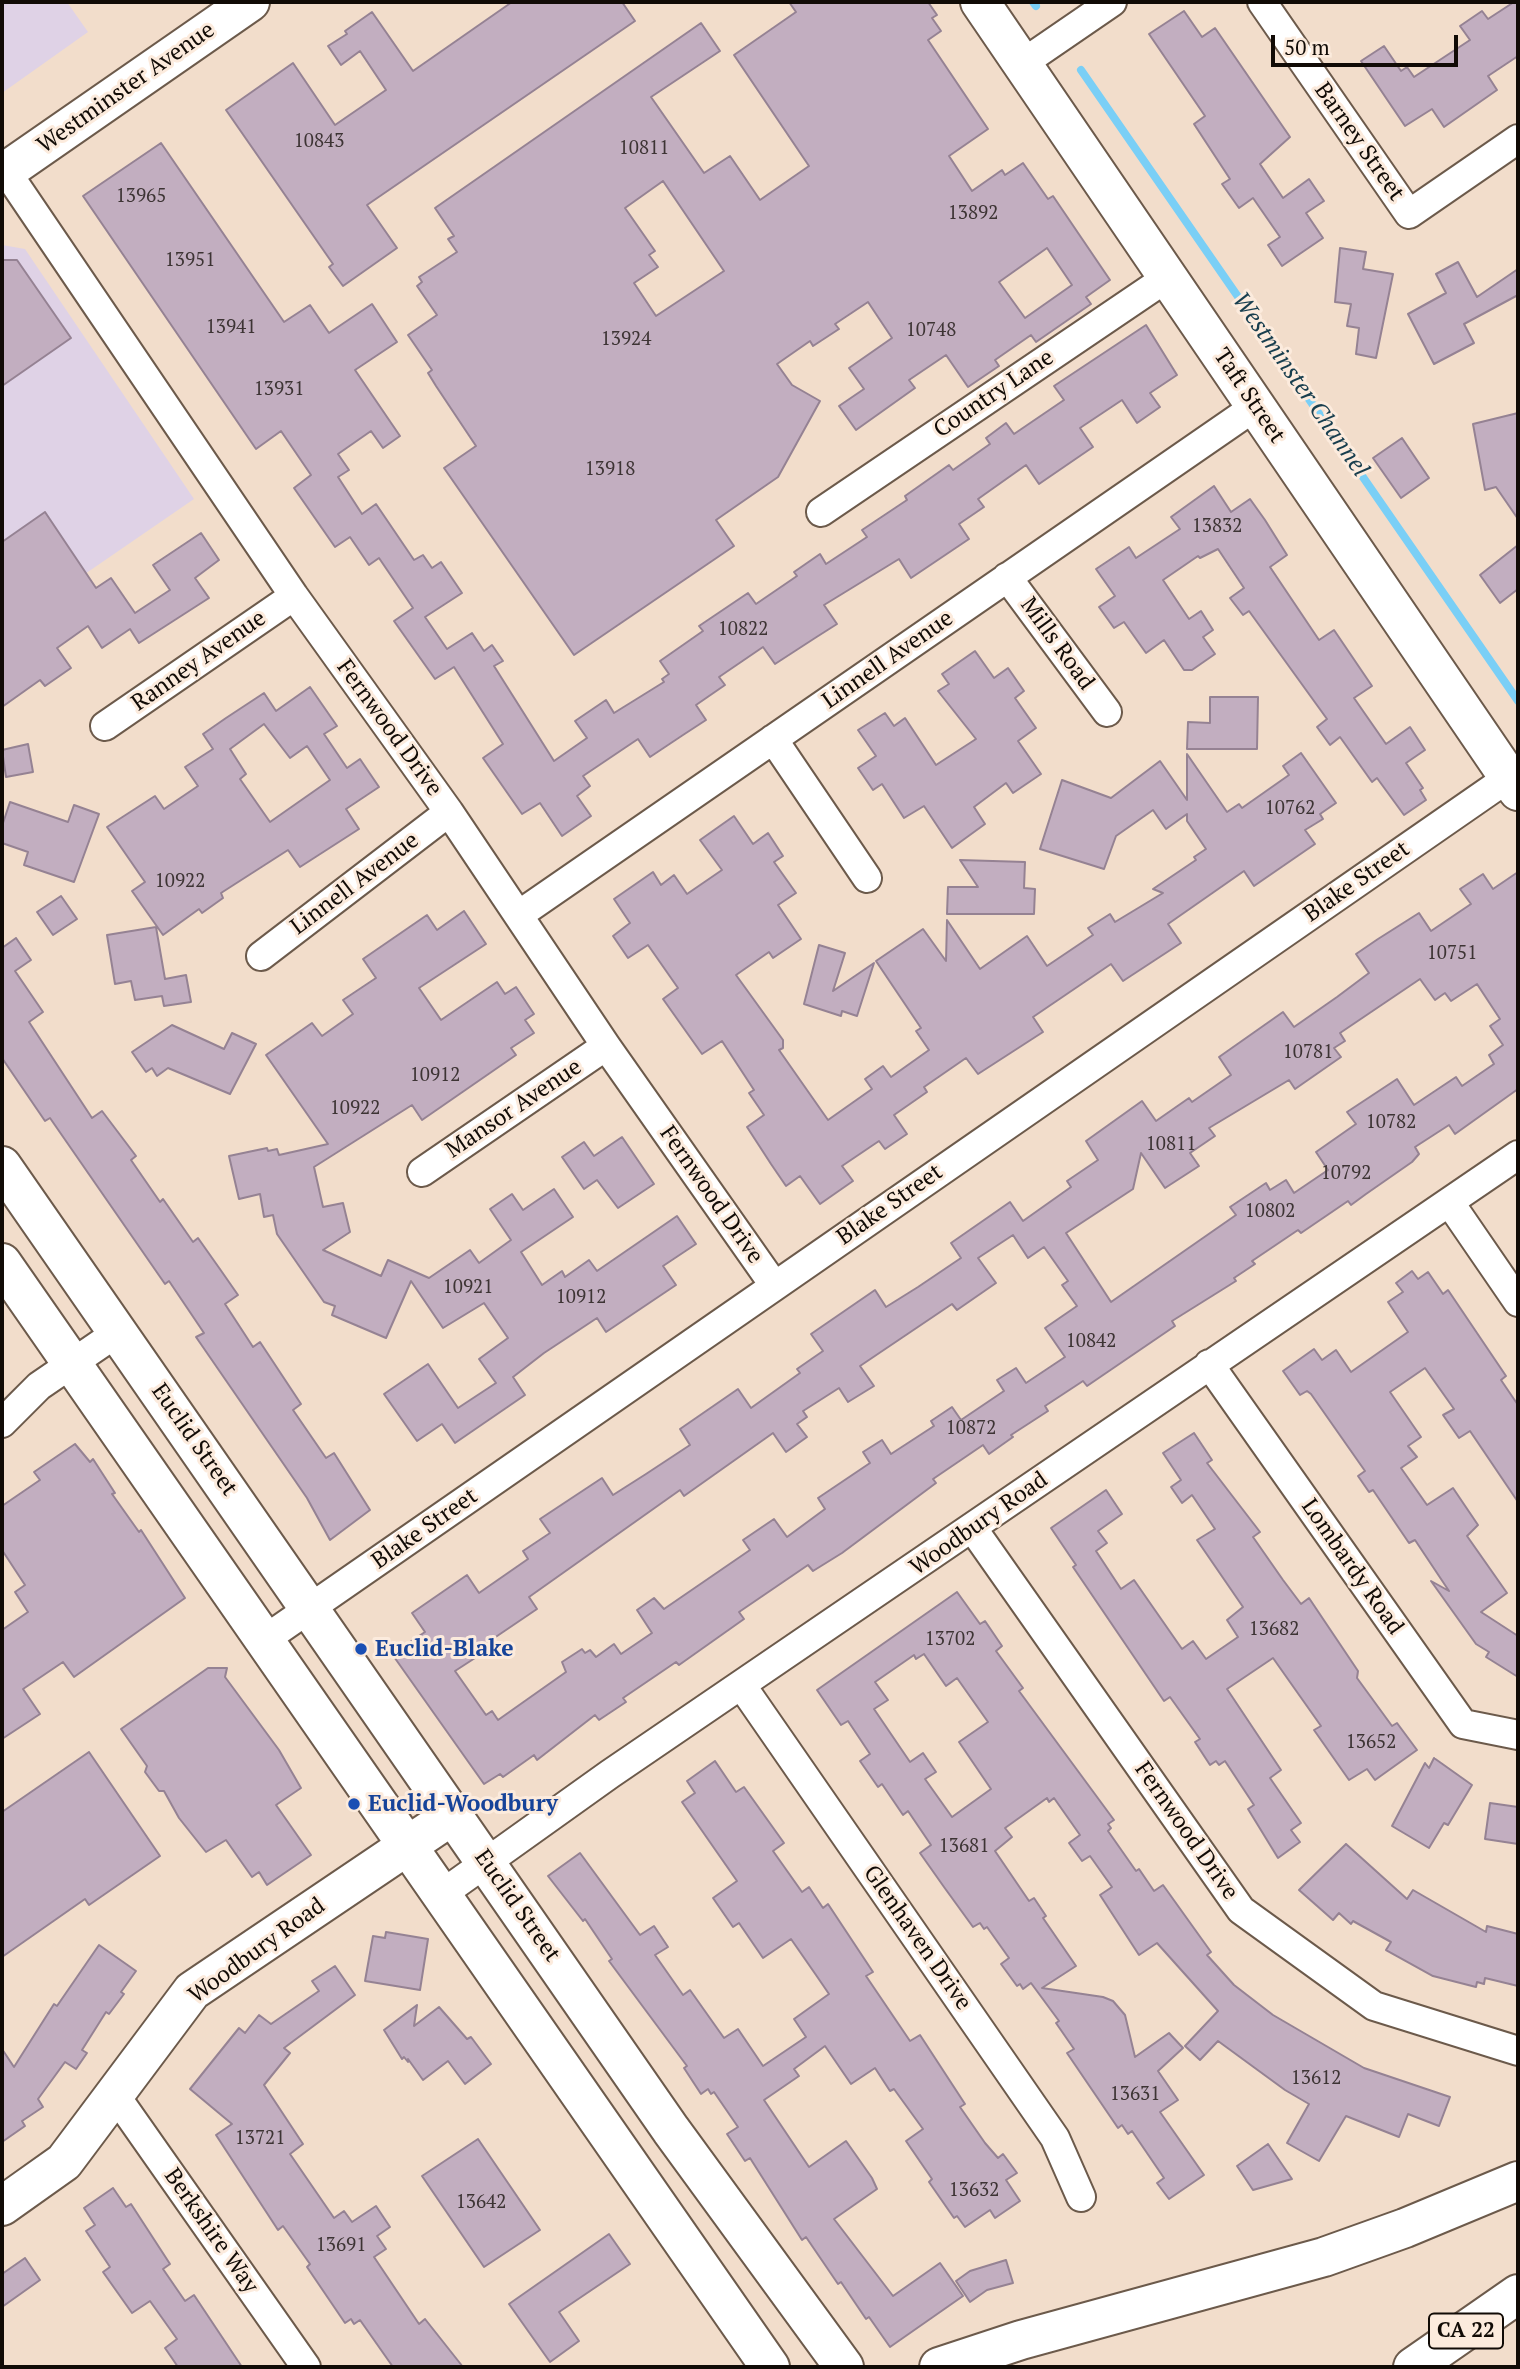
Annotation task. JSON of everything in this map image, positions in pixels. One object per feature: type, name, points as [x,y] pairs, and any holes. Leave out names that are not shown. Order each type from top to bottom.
[{"type":"main road","name":"Westminster Avenue","points":[[4,172],[250,2]]},
{"type":"main road","name":"Taft Street","points":[[980,2],[1515,780]]},
{"type":"main road","name":"Euclid Street","points":[[2,1166],[671,2130],[844,2367]]},
{"type":"main road","points":[[2,1263],[770,2367]]},
{"type":"main road","name":"Woodbury Road","points":[[2,2206],[64,2162],[192,1991],[453,1815]]},
{"type":"main road","points":[[628,2161],[671,2130]]},
{"type":"main road","points":[[939,2367],[1009,2343],[1342,2251],[1518,2181]]},
{"type":"main road","name":"CA 22","points":[[1413,2367],[1518,2294]]},
{"type":"street","points":[[1023,63],[1112,2]]},
{"type":"street","name":"Barney Street","points":[[1262,2],[1409,214],[1518,139]]},
{"type":"street","name":"Fernwood Drive","points":[[4,172],[294,596],[449,812],[606,1046],[774,1285]]},
{"type":"street","name":"Country Lane","points":[[821,512],[1168,277]]},
{"type":"street","name":"Linnell Avenue","points":[[520,915],[1256,406]]},
{"type":"street","name":"Mills Road","points":[[1007,577],[1107,712]]},
{"type":"street","name":"Ranney Avenue","points":[[105,726],[294,596]]},
{"type":"street","points":[[773,739],[867,878]]},
{"type":"street","name":"Blake Street","points":[[264,1640],[774,1285],[1515,780]]},
{"type":"street","name":"Linnell Avenue","points":[[261,956],[449,812]]},
{"type":"street","name":"Mansor Avenue","points":[[422,1172],[606,1046]]},
{"type":"street","name":"Woodbury Road","points":[[442,1894],[610,1774],[1518,1155]]},
{"type":"street","points":[[1450,1203],[1518,1302]]},
{"type":"street","points":[[2,1423],[39,1386],[118,1332]]},
{"type":"street","name":"Lombardy Road","points":[[1209,1364],[1463,1724],[1518,1735]]},
{"type":"street","name":"Fernwood Drive","points":[[973,1529],[1241,1910],[1374,2006],[1518,2051]]},
{"type":"street","name":"Glenhaven Drive","points":[[742,1686],[1055,2138],[1081,2197]]},
{"type":"street","name":"Berkshire Way","points":[[115,2095],[306,2367]]},
{"type":"shaded area","points":[[2,2],[67,2],[88,32],[2,93]]},
{"type":"shaded area","points":[[2,245],[25,249],[194,499],[2,631]]},
{"type":"building","points":[[512,2],[622,2],[635,21],[367,205],[397,248],[343,286],[329,267],[333,264],[226,110],[293,63],[335,125],[386,90],[360,51],[341,65],[328,46],[347,34],[345,31],[372,12],[413,71]]},
{"type":"building","points":[[789,2],[928,2],[937,15],[932,18],[941,31],[928,40],[988,129],[949,156],[972,191],[1002,170],[1005,175],[1023,163],[1048,199],[1053,196],[1110,280],[1086,297],[1091,304],[1036,342],[1031,335],[995,360],[999,366],[968,387],[946,355],[909,380],[915,388],[856,430],[839,406],[864,389],[849,368],[892,338],[868,302],[835,324],[839,329],[813,346],[810,341],[777,364],[792,385],[820,401],[778,477],[716,520],[734,546],[574,655],[444,468],[476,446],[428,373],[432,370],[408,335],[437,315],[417,286],[422,282],[419,277],[457,252],[448,239],[454,236],[435,208],[701,23],[720,51],[651,97],[704,173],[730,156],[760,200],[809,166],[734,55],[796,12]],"holes":[[[663,181],[724,271],[656,316],[634,283],[658,267],[649,255],[655,251],[625,208]],[[1047,248],[1072,285],[1025,318],[999,282]]]},
{"type":"building","points":[[1518,2],[1518,56],[1488,76],[1497,90],[1444,127],[1432,109],[1405,126],[1361,61],[1384,46],[1401,71],[1407,67],[1414,77],[1470,40],[1460,26],[1482,11],[1488,19]]},
{"type":"building","points":[[1184,11],[1202,37],[1215,28],[1290,137],[1260,164],[1283,198],[1309,179],[1324,201],[1306,213],[1323,238],[1282,266],[1268,245],[1280,237],[1253,198],[1239,208],[1222,184],[1230,179],[1194,124],[1205,116],[1149,34]]},
{"type":"building","points":[[161,143],[284,322],[310,305],[329,333],[372,304],[397,342],[355,370],[400,436],[383,448],[371,431],[338,454],[349,470],[338,477],[362,514],[376,504],[414,560],[423,555],[432,568],[441,562],[462,593],[425,617],[447,649],[472,633],[484,651],[492,645],[503,661],[494,666],[554,761],[587,738],[575,721],[606,700],[614,713],[664,682],[662,679],[669,674],[660,661],[703,631],[699,626],[748,593],[756,604],[797,576],[794,572],[820,554],[826,564],[867,537],[862,530],[907,500],[905,496],[949,465],[953,470],[990,444],[986,438],[1006,423],[1014,434],[1064,400],[1054,386],[1146,325],[1177,375],[1150,393],[1160,407],[1137,423],[1122,400],[1080,428],[1093,447],[1039,484],[1026,465],[978,499],[984,507],[959,524],[969,539],[911,578],[899,559],[824,605],[837,624],[775,664],[763,647],[719,677],[725,685],[696,705],[706,720],[650,757],[638,739],[583,776],[590,786],[577,796],[591,816],[562,836],[540,803],[522,814],[483,758],[503,744],[454,667],[435,679],[394,621],[413,608],[379,558],[369,565],[350,537],[335,547],[294,488],[311,475],[281,431],[256,449],[83,196]]},
{"type":"building","points":[[1340,248],[1366,252],[1363,269],[1393,274],[1376,358],[1356,354],[1359,328],[1347,326],[1351,304],[1335,302]]},
{"type":"building","points":[[2,260],[17,260],[71,338],[2,386]]},
{"type":"building","points":[[1458,262],[1477,297],[1518,269],[1518,295],[1464,324],[1474,343],[1434,364],[1408,314],[1446,293],[1436,274]]},
{"type":"building","points":[[1518,413],[1518,519],[1496,487],[1485,490],[1473,424]]},
{"type":"building","points":[[1402,438],[1429,478],[1401,498],[1373,458]]},
{"type":"building","points":[[1214,486],[1231,512],[1250,499],[1265,520],[1287,555],[1270,567],[1319,640],[1334,630],[1372,686],[1354,698],[1386,744],[1410,727],[1425,750],[1406,763],[1423,788],[1420,790],[1426,800],[1404,815],[1377,778],[1372,782],[1340,737],[1330,745],[1317,727],[1327,719],[1249,611],[1243,615],[1230,598],[1244,588],[1218,549],[1200,558],[1198,556],[1163,580],[1189,619],[1201,611],[1213,630],[1203,637],[1215,654],[1192,670],[1184,670],[1164,640],[1146,653],[1124,622],[1114,628],[1099,607],[1115,596],[1096,569],[1129,547],[1136,558],[1180,529],[1171,517]]},
{"type":"building","points":[[45,512],[96,588],[111,578],[135,613],[170,590],[153,565],[201,533],[219,560],[195,578],[209,598],[139,643],[130,629],[102,648],[88,626],[57,648],[71,668],[45,686],[40,680],[2,707],[2,542]]},
{"type":"building","points":[[1518,545],[1518,589],[1500,603],[1480,575]]},
{"type":"building","points":[[975,651],[994,678],[1008,668],[1024,691],[1015,698],[1036,728],[1018,741],[1041,774],[1013,793],[1006,783],[974,807],[985,824],[952,848],[924,806],[904,818],[882,784],[873,790],[858,768],[876,756],[858,730],[885,713],[894,726],[905,718],[936,765],[976,739],[938,691],[949,684],[942,674]]},
{"type":"building","points":[[310,687],[337,726],[324,734],[347,768],[360,759],[379,787],[346,809],[359,829],[300,867],[288,850],[221,893],[223,898],[202,913],[199,909],[163,935],[132,891],[145,882],[107,827],[155,796],[164,809],[198,786],[185,767],[213,749],[203,734],[226,718],[264,693],[276,711]],"holes":[[[264,724],[290,758],[307,746],[330,780],[270,822],[240,779],[246,774],[230,749]]]},
{"type":"building","points":[[1210,697],[1258,697],[1257,749],[1187,749],[1188,722],[1210,723]]},
{"type":"building","points":[[28,744],[33,772],[6,777],[2,750]]},
{"type":"building","points":[[1301,753],[1336,803],[1320,814],[1323,819],[1305,830],[1315,844],[1254,886],[1244,871],[1168,924],[1181,943],[1123,981],[1111,964],[1033,1017],[1043,1032],[978,1074],[966,1058],[924,1087],[927,1092],[894,1115],[907,1134],[885,1149],[879,1141],[842,1166],[853,1181],[820,1204],[800,1176],[786,1186],[771,1164],[747,1127],[764,1115],[749,1093],[754,1090],[722,1041],[702,1054],[663,999],[678,988],[648,945],[628,958],[613,936],[630,923],[614,899],[653,872],[661,885],[674,875],[687,894],[722,870],[700,840],[734,816],[753,844],[768,833],[783,856],[774,862],[796,893],[778,905],[801,939],[773,958],[769,952],[736,975],[783,1040],[783,1048],[779,1050],[828,1120],[872,1089],[865,1079],[883,1066],[891,1077],[929,1050],[916,1031],[921,1028],[876,961],[923,929],[946,961],[947,920],[980,969],[1027,936],[1047,966],[1093,935],[1088,928],[1110,914],[1115,922],[1163,893],[1153,889],[1196,860],[1194,857],[1206,849],[1187,821],[1187,814],[1166,829],[1153,810],[1116,836],[1104,869],[1040,849],[1062,780],[1111,798],[1160,761],[1187,800],[1187,754],[1227,812],[1239,804],[1242,808],[1289,775],[1283,766]]},
{"type":"building","points":[[10,802],[68,822],[74,805],[99,814],[74,882],[24,865],[28,852],[2,843],[2,826]]},
{"type":"building","points":[[960,860],[1025,862],[1024,888],[1035,889],[1034,914],[947,914],[948,887],[978,887]]},
{"type":"building","points":[[1518,872],[1518,1089],[1455,1134],[1449,1125],[1415,1147],[1419,1154],[1412,1162],[1351,1205],[1348,1201],[1301,1233],[1298,1230],[1252,1261],[1255,1264],[1234,1278],[1236,1281],[1172,1321],[1175,1326],[1087,1386],[1083,1381],[1045,1406],[1048,1411],[1011,1435],[1013,1437],[989,1454],[983,1445],[933,1479],[936,1483],[842,1553],[813,1571],[808,1565],[739,1612],[744,1619],[679,1665],[676,1662],[623,1698],[626,1702],[599,1720],[595,1715],[537,1760],[534,1755],[503,1777],[500,1774],[484,1784],[392,1654],[425,1632],[412,1613],[467,1575],[479,1593],[528,1559],[523,1551],[550,1533],[540,1519],[602,1478],[613,1495],[646,1474],[690,1445],[680,1429],[738,1389],[751,1408],[800,1373],[797,1369],[823,1351],[811,1334],[875,1290],[886,1307],[918,1287],[961,1258],[951,1243],[1010,1202],[1023,1221],[1071,1187],[1067,1181],[1098,1160],[1086,1141],[1142,1101],[1156,1121],[1189,1098],[1192,1102],[1231,1075],[1219,1057],[1283,1012],[1294,1027],[1369,973],[1356,954],[1378,939],[1419,913],[1431,931],[1471,904],[1460,889],[1483,874],[1493,889]],"holes":[[[1420,979],[1435,1000],[1445,993],[1451,1001],[1477,984],[1500,1019],[1490,1026],[1503,1045],[1489,1055],[1494,1064],[1462,1086],[1456,1077],[1414,1105],[1397,1079],[1347,1112],[1356,1124],[1316,1152],[1328,1170],[1294,1193],[1286,1180],[1270,1190],[1266,1183],[1230,1207],[1236,1215],[1111,1302],[1066,1233],[1133,1189],[1141,1153],[1165,1188],[1199,1166],[1190,1153],[1215,1136],[1209,1128],[1289,1080],[1295,1089],[1341,1057],[1334,1048],[1345,1041],[1340,1033]],[[1013,1235],[1028,1258],[1044,1247],[1068,1281],[1062,1285],[1077,1306],[1045,1328],[1065,1357],[1026,1383],[1016,1368],[997,1380],[1004,1391],[961,1420],[952,1407],[931,1421],[934,1426],[891,1454],[882,1440],[863,1452],[870,1463],[818,1498],[825,1509],[787,1537],[774,1519],[743,1540],[750,1550],[664,1609],[654,1598],[637,1610],[652,1633],[621,1654],[614,1644],[596,1657],[590,1650],[585,1653],[582,1649],[562,1662],[566,1672],[498,1720],[492,1711],[486,1715],[455,1671],[475,1658],[472,1653],[537,1609],[529,1597],[680,1490],[684,1496],[773,1433],[786,1452],[807,1437],[797,1424],[807,1417],[803,1411],[839,1388],[848,1402],[874,1386],[860,1366],[952,1304],[957,1310],[996,1283],[978,1258]]]},
{"type":"building","points":[[61,896],[77,919],[53,935],[37,912]]},
{"type":"building","points":[[464,911],[486,944],[419,988],[441,1020],[497,982],[505,994],[516,987],[534,1014],[525,1020],[534,1033],[511,1048],[516,1055],[422,1120],[412,1105],[314,1167],[323,1207],[343,1203],[350,1232],[323,1250],[381,1276],[388,1260],[429,1278],[470,1250],[479,1263],[511,1240],[490,1209],[512,1194],[523,1210],[554,1189],[573,1217],[521,1252],[542,1285],[562,1271],[565,1277],[589,1260],[597,1271],[677,1216],[696,1244],[663,1266],[676,1285],[606,1332],[597,1318],[513,1377],[525,1395],[455,1443],[442,1424],[417,1441],[384,1394],[428,1364],[458,1408],[496,1383],[479,1359],[508,1338],[484,1303],[443,1328],[411,1281],[386,1338],[332,1315],[335,1306],[324,1302],[277,1234],[273,1215],[264,1217],[260,1194],[239,1199],[229,1156],[267,1148],[268,1151],[277,1149],[279,1155],[328,1144],[266,1055],[312,1023],[322,1036],[353,1014],[343,1000],[376,978],[363,959],[427,915],[437,930]]},
{"type":"building","points":[[156,927],[165,979],[186,975],[191,1002],[164,1006],[162,996],[135,1000],[131,981],[115,984],[107,935]]},
{"type":"building","points":[[16,938],[31,960],[15,971],[43,1012],[29,1022],[92,1118],[102,1111],[136,1156],[131,1160],[160,1202],[163,1199],[193,1242],[198,1238],[222,1272],[238,1295],[225,1304],[253,1347],[260,1342],[301,1404],[293,1410],[326,1458],[334,1453],[370,1510],[330,1540],[307,1498],[196,1337],[204,1333],[169,1281],[165,1284],[50,1118],[45,1121],[2,1058],[2,948]]},
{"type":"building","points":[[819,945],[845,953],[833,991],[874,963],[857,1016],[842,1011],[841,1016],[804,1004]]},
{"type":"building","points":[[172,1025],[224,1049],[232,1033],[256,1044],[230,1094],[168,1068],[157,1076],[152,1068],[146,1072],[132,1052]]},
{"type":"building","points":[[622,1137],[654,1184],[618,1208],[597,1180],[584,1189],[562,1157],[584,1142],[594,1156]]},
{"type":"building","points":[[1412,1271],[1418,1279],[1428,1272],[1443,1294],[1448,1290],[1506,1376],[1501,1380],[1518,1405],[1518,1502],[1470,1431],[1459,1438],[1443,1415],[1454,1409],[1425,1368],[1390,1392],[1421,1437],[1408,1446],[1417,1457],[1401,1468],[1427,1505],[1453,1488],[1478,1525],[1467,1536],[1507,1593],[1481,1612],[1518,1636],[1518,1677],[1486,1657],[1489,1652],[1476,1644],[1431,1581],[1449,1591],[1415,1540],[1409,1543],[1373,1490],[1369,1492],[1358,1476],[1365,1471],[1311,1394],[1307,1391],[1300,1395],[1283,1371],[1314,1349],[1322,1360],[1336,1350],[1351,1372],[1408,1332],[1388,1302],[1403,1292],[1396,1283]]},
{"type":"building","points":[[1194,1433],[1212,1460],[1207,1463],[1260,1532],[1253,1537],[1283,1580],[1301,1604],[1309,1598],[1358,1671],[1357,1678],[1392,1726],[1397,1723],[1417,1750],[1375,1780],[1367,1769],[1349,1780],[1314,1730],[1321,1726],[1273,1658],[1227,1689],[1281,1770],[1270,1778],[1301,1823],[1291,1830],[1300,1842],[1278,1858],[1248,1809],[1254,1805],[1225,1761],[1219,1765],[1216,1761],[1210,1765],[1195,1742],[1200,1739],[1170,1697],[1164,1701],[1073,1567],[1076,1565],[1051,1528],[1106,1490],[1122,1514],[1098,1531],[1107,1543],[1096,1551],[1121,1589],[1134,1580],[1182,1649],[1193,1641],[1206,1659],[1238,1637],[1227,1620],[1243,1607],[1197,1540],[1215,1529],[1192,1495],[1182,1503],[1171,1487],[1181,1480],[1163,1453]]},
{"type":"building","points":[[75,1444],[90,1462],[93,1459],[115,1493],[112,1494],[139,1532],[141,1530],[185,1598],[74,1677],[63,1662],[23,1689],[40,1714],[2,1739],[2,1630],[28,1612],[15,1592],[25,1585],[2,1550],[2,1506],[40,1480],[34,1472]]},
{"type":"building","points":[[957,1592],[980,1624],[985,1621],[1002,1646],[996,1651],[1023,1688],[1019,1691],[1114,1820],[1108,1824],[1111,1828],[1108,1831],[1136,1871],[1139,1869],[1154,1891],[1163,1885],[1211,1952],[1207,1955],[1234,1985],[1273,2015],[1364,2068],[1450,2097],[1439,2126],[1408,2114],[1399,2137],[1346,2116],[1319,2161],[1287,2143],[1309,2104],[1285,2090],[1218,2041],[1200,2060],[1185,2046],[1218,2011],[1157,1943],[1139,1955],[1100,1895],[1112,1887],[1090,1856],[1082,1861],[1069,1843],[1080,1835],[1054,1798],[1049,1802],[1047,1798],[1005,1828],[1012,1837],[995,1851],[1029,1901],[1034,1898],[1046,1916],[1043,1918],[1076,1966],[1042,1988],[1103,1997],[1113,2001],[1125,2015],[1135,2057],[1169,2033],[1183,2048],[1158,2071],[1178,2100],[1160,2112],[1204,2175],[1169,2199],[1157,2183],[1164,2178],[1132,2131],[1128,2134],[1122,2125],[1118,2128],[1067,2053],[1074,2049],[1056,2023],[1059,2021],[1031,1983],[1023,1989],[1020,1984],[1017,1986],[1001,1964],[1009,1958],[987,1927],[984,1929],[980,1923],[973,1927],[920,1853],[931,1845],[908,1811],[903,1815],[882,1784],[878,1787],[860,1761],[870,1754],[848,1721],[841,1725],[817,1690]],"holes":[[[924,1654],[946,1686],[957,1678],[988,1722],[959,1742],[991,1789],[952,1817],[925,1779],[936,1772],[923,1753],[910,1762],[874,1709],[888,1700],[875,1682],[914,1655],[916,1659]]]},
{"type":"building","points":[[208,1668],[227,1668],[225,1677],[279,1750],[301,1788],[276,1805],[311,1855],[267,1885],[259,1872],[252,1877],[226,1840],[206,1852],[179,1818],[164,1791],[159,1791],[145,1772],[147,1766],[121,1729]]},
{"type":"building","points":[[89,1752],[160,1856],[89,1905],[85,1899],[2,1957],[2,1812]]},
{"type":"building","points":[[1434,1758],[1472,1785],[1448,1825],[1444,1823],[1429,1848],[1392,1826],[1425,1763],[1429,1768]]},
{"type":"building","points":[[715,1761],[736,1792],[744,1787],[784,1843],[773,1851],[802,1892],[809,1887],[823,1908],[828,1904],[873,1972],[866,1976],[910,2041],[920,2035],[965,2104],[960,2107],[985,2143],[998,2158],[1003,2154],[1017,2173],[1006,2180],[1020,2201],[995,2218],[990,2210],[965,2227],[957,2216],[954,2218],[929,2182],[932,2179],[906,2141],[923,2129],[894,2089],[890,2091],[875,2068],[851,2084],[825,2046],[794,2069],[799,2076],[764,2100],[809,2167],[846,2141],[872,2178],[877,2189],[834,2219],[893,2296],[940,2263],[963,2296],[890,2347],[869,2317],[866,2319],[841,2282],[838,2284],[806,2237],[802,2240],[750,2158],[745,2161],[727,2134],[738,2127],[714,2092],[711,2094],[708,2089],[701,2094],[684,2068],[687,2066],[609,1961],[612,1959],[585,1919],[583,1921],[548,1876],[580,1853],[640,1935],[654,1926],[668,1947],[655,1955],[683,1995],[690,1990],[724,2038],[738,2029],[763,2066],[806,2037],[794,2019],[829,1994],[791,1939],[763,1958],[739,1923],[733,1927],[713,1898],[737,1881],[682,1802],[695,1793],[687,1781]]},
{"type":"building","points":[[1490,1803],[1518,1807],[1518,1844],[1485,1839]]},
{"type":"building","points":[[1346,1844],[1407,1899],[1413,1890],[1486,1932],[1487,1926],[1518,1934],[1518,1986],[1485,1978],[1484,1984],[1477,1982],[1476,1987],[1433,1976],[1386,1950],[1391,1942],[1353,1921],[1351,1924],[1339,1913],[1333,1920],[1299,1890]]},
{"type":"building","points":[[386,1932],[428,1939],[420,1990],[365,1981],[373,1936],[385,1938]]},
{"type":"building","points":[[99,1945],[136,1971],[121,1992],[124,1994],[109,2014],[106,2012],[82,2050],[87,2053],[76,2069],[65,2062],[38,2099],[43,2107],[22,2121],[25,2126],[2,2142],[2,2049],[14,2067],[54,2004],[57,2006]]},
{"type":"building","points":[[335,1966],[355,1995],[284,2048],[290,2053],[264,2085],[303,2144],[290,2154],[334,2218],[344,2211],[352,2222],[376,2206],[390,2227],[377,2236],[386,2249],[374,2257],[419,2324],[425,2319],[463,2367],[393,2367],[360,2320],[354,2324],[351,2319],[345,2323],[307,2267],[310,2264],[283,2226],[278,2230],[216,2135],[232,2124],[190,2089],[239,2028],[245,2033],[259,2015],[271,2024],[319,1991],[312,1981]]},
{"type":"building","points":[[417,2005],[414,2026],[439,2007],[467,2039],[471,2037],[491,2064],[465,2084],[448,2061],[423,2080],[408,2059],[408,2062],[404,2057],[402,2059],[384,2030]]},
{"type":"building","points":[[478,2139],[540,2230],[484,2267],[422,2176]]},
{"type":"building","points":[[1268,2144],[1292,2179],[1253,2190],[1237,2166]]},
{"type":"building","points":[[113,2188],[126,2207],[131,2204],[170,2264],[163,2269],[185,2301],[194,2295],[242,2367],[178,2367],[165,2348],[177,2339],[150,2301],[132,2313],[103,2272],[110,2267],[86,2231],[95,2225],[84,2208]]},
{"type":"building","points":[[609,2234],[630,2264],[559,2312],[579,2341],[550,2362],[509,2304]]},
{"type":"building","points":[[25,2258],[40,2280],[2,2307],[2,2274]]},
{"type":"building","points":[[1006,2260],[1013,2283],[987,2290],[970,2302],[956,2281],[970,2271]]},
{"type":"waterway","name":"Westminster Channel","points":[[1033,2],[1036,6]]},
{"type":"waterway","name":"Westminster Channel","points":[[1081,70],[1518,701]]},
{"type":"place","name":"Euclid-Blake","points":[[361,1649]]},
{"type":"place","name":"Euclid-Woodbury","points":[[354,1804]]}]
